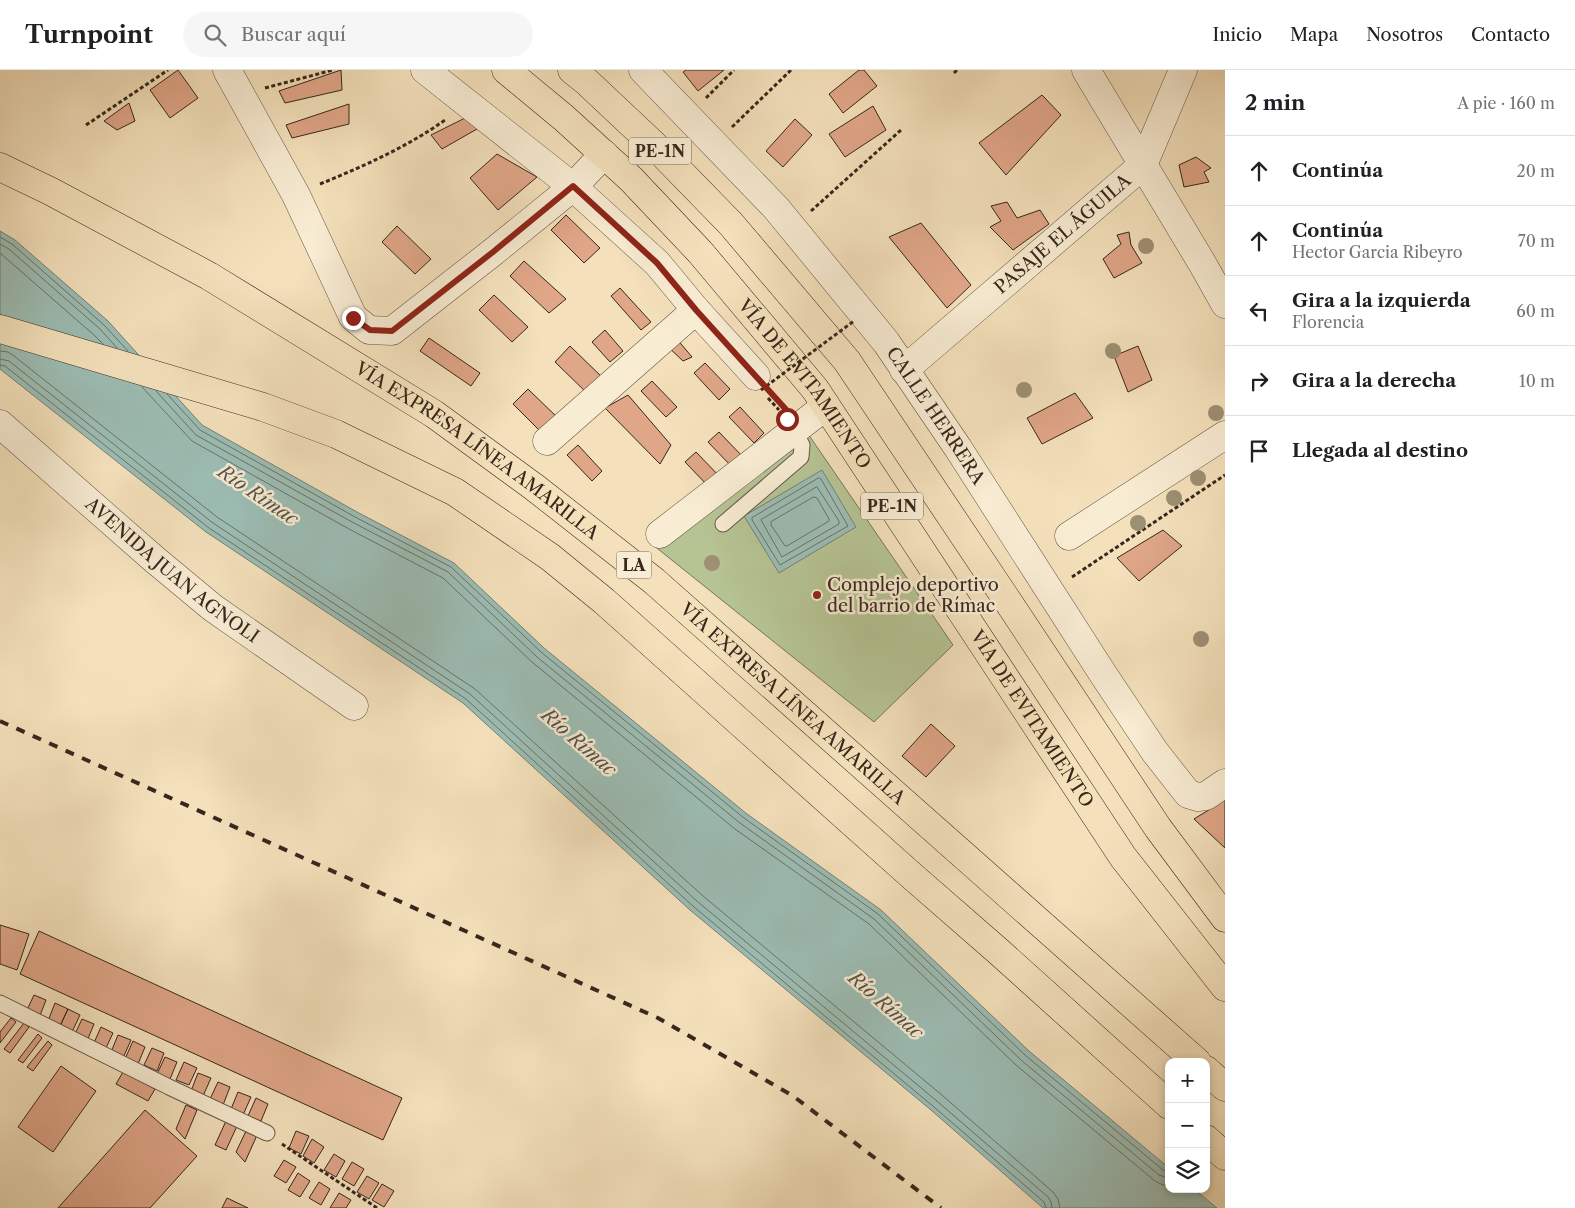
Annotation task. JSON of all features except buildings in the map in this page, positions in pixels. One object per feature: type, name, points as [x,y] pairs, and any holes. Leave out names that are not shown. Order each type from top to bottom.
[{"type":"highway","name":"VÍA DE EVITAMIENTO","points":[[506,70],[564,118],[631,179],[700,252],[815,389],[1123,856],[1225,987]]},
{"type":"highway","name":"PE-1N","points":[[580,74],[655,146],[731,224],[847,361],[1014,608],[1158,828],[1224,917]]},
{"type":"highway","name":"VÍA EXPRESA LÍNEA AMARILLA","points":[[0,167],[50,191],[209,276],[434,414],[534,487],[654,580],[1192,1058]]},
{"type":"highway","name":"LA","points":[[0,328],[263,407],[336,434],[455,492],[550,557],[610,606],[1167,1103]]},
{"type":"highway","points":[[1210,1074],[1225,1087]]},
{"type":"highway","points":[[1210,1143],[1225,1156]]},
{"type":"street","points":[[227,70],[296,195],[353,318],[370,330],[392,331],[573,186],[604,154]]},
{"type":"street","points":[[425,70],[573,186],[657,263],[761,388]]},
{"type":"street","name":"CALLE HERRERA","points":[[643,70],[776,208],[886,342],[958,448],[1145,737],[1188,794],[1198,797],[1206,796],[1225,783]]},
{"type":"street","points":[[1086,70],[1225,304]]},
{"type":"street","name":"PASAJE EL ÁGUILA","points":[[904,370],[1143,166],[1183,70]]},
{"type":"street","points":[[547,441],[696,310]]},
{"type":"street","points":[[660,534],[787,417],[826,406]]},
{"type":"street","name":"AVENIDA JUAN AGNOLI","points":[[0,424],[213,608],[354,706]]},
{"type":"street","points":[[1069,536],[1225,435]]},
{"type":"lane","points":[[723,524],[801,457],[802,445],[787,417]]},
{"type":"lane","points":[[0,1003],[169,1087],[267,1133]]},
{"type":"path","points":[[86,126],[168,70]]},
{"type":"path","points":[[240,94],[334,70]]},
{"type":"path","points":[[688,116],[734,70]]},
{"type":"path","points":[[715,144],[791,70]]},
{"type":"path","points":[[296,195],[367,164],[422,136],[468,103]]},
{"type":"path","points":[[792,228],[901,130]]},
{"type":"path","points":[[761,388],[854,321]]},
{"type":"path","points":[[761,388],[787,417]]},
{"type":"path","points":[[761,388],[787,417]]},
{"type":"path","points":[[1069,578],[1225,475]]},
{"type":"path","points":[[267,1133],[377,1208]]},
{"type":"green space","name":"Complejo deportivo del barrio de Rímac","points":[[806,431],[953,645],[874,722],[653,545]]},
{"type":"water","name":"Río Rímac","points":[[0,231],[15,240],[108,321],[202,425],[357,512],[454,563],[544,648],[747,814],[881,910],[1029,1051],[1165,1165],[1165,1193],[1199,1193],[1217,1208],[1043,1208],[931,1110],[690,910],[463,703],[206,532],[0,369]]},
{"type":"water","points":[[822,470],[856,527],[779,573],[744,516]]},
{"type":"railway","points":[[0,721],[658,1018],[793,1096],[941,1208]]},
{"type":"place","name":"Complejo deportivo del barrio de Rímac","points":[[817,595]]},
{"type":"route","points":[[353,318],[370,330],[392,331],[573,186],[657,263],[696,310],[791,415],[787,419]]}]
